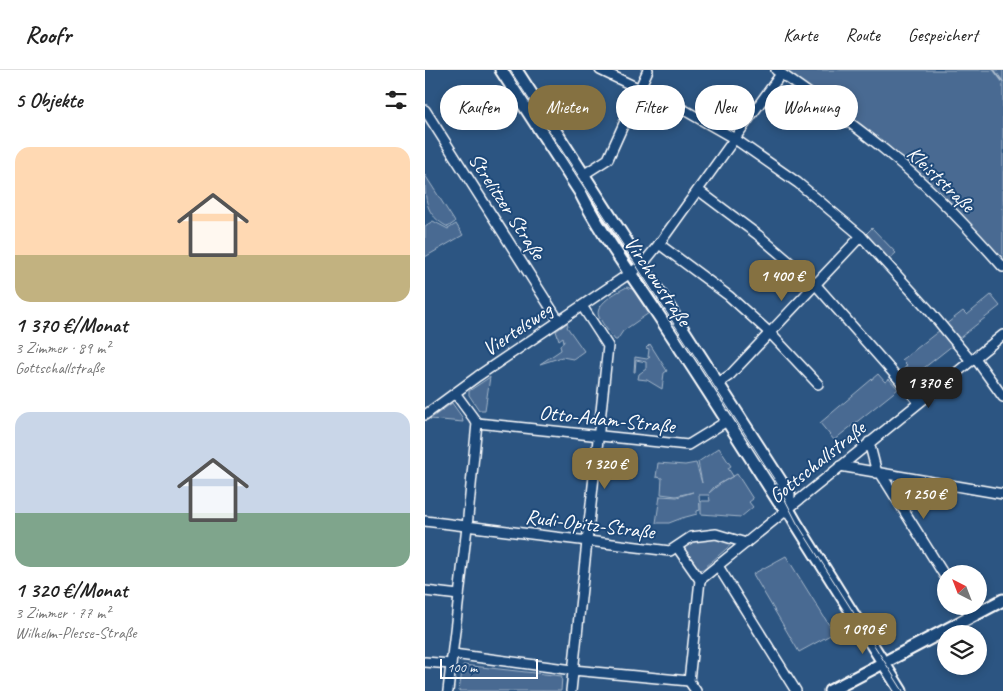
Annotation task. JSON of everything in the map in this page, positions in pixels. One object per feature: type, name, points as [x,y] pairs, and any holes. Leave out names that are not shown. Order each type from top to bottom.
[{"type":"main road","name":"Virchowstraße","points":[[501,70],[630,274],[779,502],[788,508],[796,524],[901,691]]},
{"type":"main road","name":"Virchowstraße","points":[[516,70],[789,494],[788,508]]},
{"type":"main road","points":[[829,691],[1003,600]]},
{"type":"street","points":[[600,70],[632,85]]},
{"type":"street","points":[[640,85],[648,70]]},
{"type":"street","name":"Viertelsweg","points":[[425,415],[642,265],[735,139],[778,72]]},
{"type":"street","name":"Kleiststraße","points":[[778,72],[831,109],[894,158],[943,202],[1003,267]]},
{"type":"street","name":"Strelitzer Straße","points":[[425,110],[559,321]]},
{"type":"street","points":[[685,111],[735,139],[798,183],[861,236],[929,309],[1003,397]]},
{"type":"street","points":[[583,175],[608,159],[621,130]]},
{"type":"street","points":[[698,190],[758,235],[815,284],[919,402]]},
{"type":"street","points":[[717,384],[730,375],[861,236]]},
{"type":"street","points":[[659,244],[729,296],[770,333],[817,384]]},
{"type":"street","points":[[571,691],[608,346],[582,306]]},
{"type":"street","name":"Gottschallstraße","points":[[700,580],[1003,335]]},
{"type":"street","points":[[448,691],[477,422],[455,393]]},
{"type":"street","name":"Otto-Adam-Straße","points":[[477,422],[688,445],[727,420]]},
{"type":"street","points":[[869,442],[879,474],[938,565]]},
{"type":"street","points":[[840,466],[1003,494]]},
{"type":"street","name":"Rudi-Opitz-Straße","points":[[425,521],[670,551],[691,537],[717,534],[746,543]]},
{"type":"street","points":[[677,547],[700,580],[689,681],[696,691]]},
{"type":"street","points":[[718,566],[796,691]]},
{"type":"street","points":[[425,591],[459,595]]},
{"type":"street","points":[[453,654],[573,670],[689,681]]},
{"type":"street","points":[[425,662],[451,664]]},
{"type":"shaded area","points":[[783,70],[1003,70],[1003,263],[958,213],[856,130],[858,130],[858,85],[801,85]]},
{"type":"shaded area","points":[[425,175],[455,222],[448,227],[435,217],[428,206],[425,192]]},
{"type":"shaded area","points":[[433,221],[448,229],[456,224],[463,235],[425,257],[425,226]]},
{"type":"shaded area","points":[[872,228],[896,253],[889,259],[865,235]]},
{"type":"shaded area","points":[[627,287],[634,290],[649,313],[623,331],[615,340],[599,317],[598,312],[607,299]]},
{"type":"shaded area","points":[[991,295],[1000,306],[957,340],[945,325],[963,311],[967,315]]},
{"type":"shaded area","points":[[567,323],[567,327],[584,351],[573,359],[562,357],[540,364],[561,350],[560,345],[564,342],[563,337],[559,340],[556,331]]},
{"type":"shaded area","points":[[940,330],[953,345],[910,379],[903,370],[907,365],[902,360]]},
{"type":"shaded area","points":[[650,344],[667,371],[664,373],[662,389],[647,380],[638,379],[639,374],[646,369],[646,362],[636,360],[634,372],[635,357],[647,359],[650,357],[648,357],[649,349],[646,348]]},
{"type":"shaded area","points":[[878,374],[885,382],[889,379],[898,389],[834,440],[820,423]]},
{"type":"shaded area","points":[[490,377],[485,410],[479,410],[469,395],[469,391]]},
{"type":"shaded area","points":[[452,403],[462,417],[463,422],[430,419]]},
{"type":"shaded area","points":[[719,448],[731,466],[728,468],[733,476],[714,487],[709,493],[721,483],[737,474],[753,499],[749,502],[753,507],[741,517],[701,514],[701,501],[710,501],[709,495],[699,495],[700,510],[697,511],[697,514],[669,523],[656,523],[660,496],[677,497],[693,492],[676,496],[661,494],[662,478],[656,477],[658,463],[685,465],[696,463],[702,483],[698,462]]},
{"type":"shaded area","points":[[716,538],[733,543],[703,569],[699,570],[683,548],[693,541]]},
{"type":"shaded area","points":[[786,556],[834,633],[799,652],[753,574]]},
{"type":"shaded area","points":[[463,665],[562,676],[561,691],[459,691]]},
{"type":"waterway","points":[[994,70],[1003,82]]},
{"type":"tram line","points":[[510,70],[776,482],[797,523],[903,691]]}]
